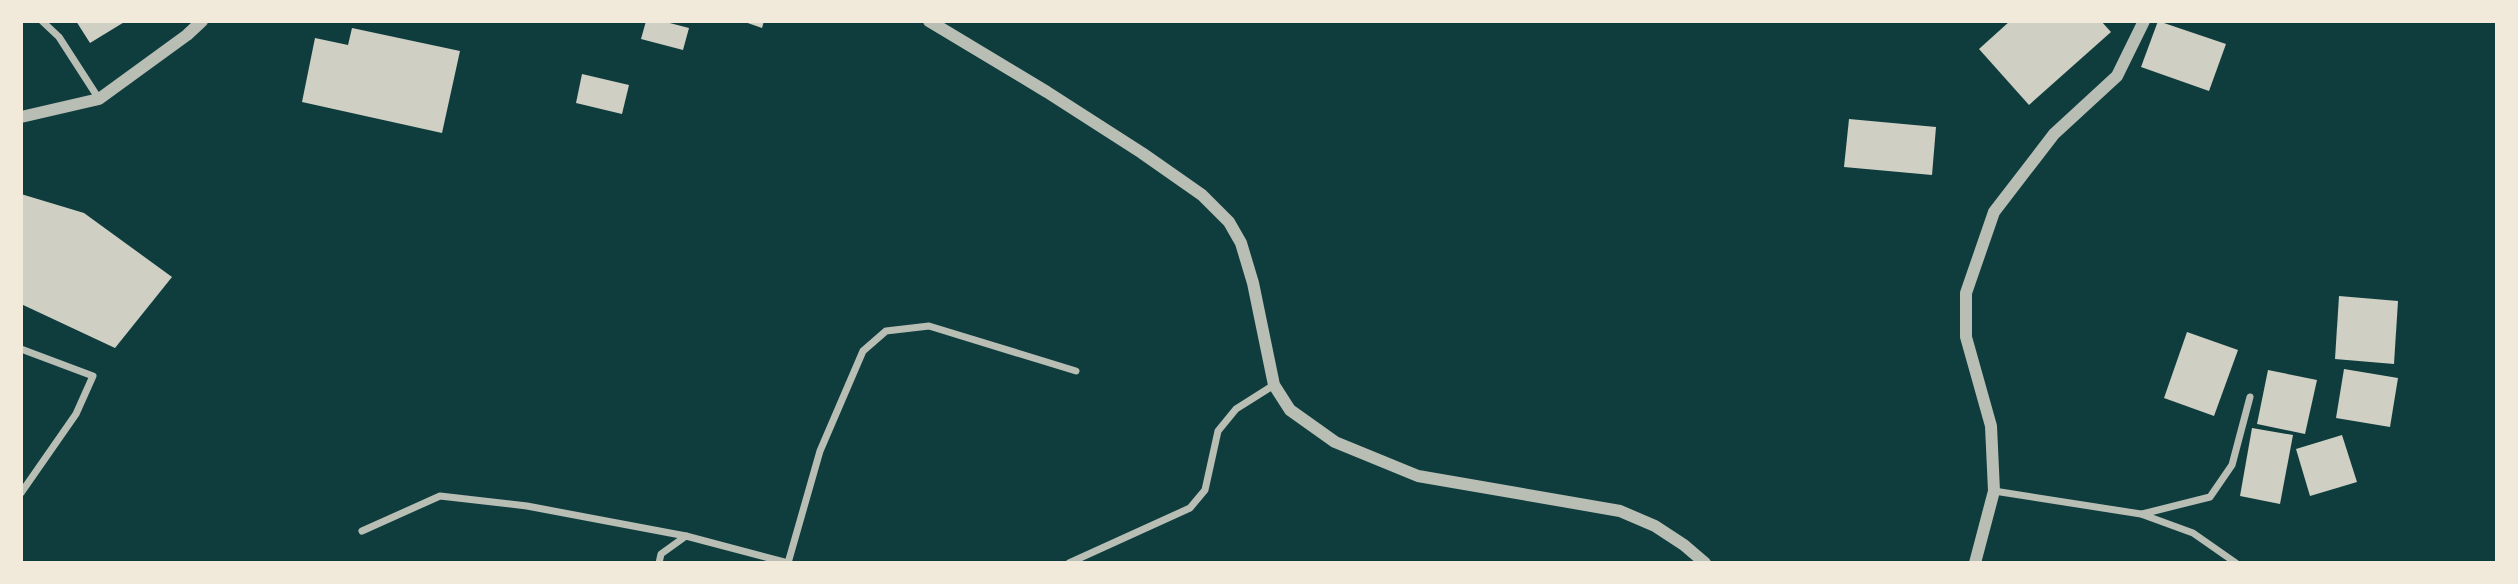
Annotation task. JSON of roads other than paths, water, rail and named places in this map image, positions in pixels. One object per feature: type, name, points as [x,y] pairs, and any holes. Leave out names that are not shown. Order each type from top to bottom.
[{"type":"street","points":[[42,21],[59,37],[99,99]]},
{"type":"street","points":[[21,117],[99,99],[187,35],[202,21]]},
{"type":"street","points":[[929,21],[1142,153],[1202,195],[1229,222],[1241,243],[1274,385],[1290,410],[1335,442],[1418,476],[1620,511],[1654,526],[1684,545],[1705,563]]},
{"type":"street","points":[[1975,563],[1994,491],[1991,426],[1966,337],[1966,293],[1994,212],[2054,134],[2117,76],[2144,21]]},
{"type":"street","points":[[362,531],[440,496],[527,506],[686,536],[788,563],[820,452],[863,351],[886,331],[929,326],[1076,371]]},
{"type":"street","points":[[21,349],[93,376],[76,414],[21,494]]},
{"type":"street","points":[[1069,563],[1190,508],[1205,490],[1218,431],[1236,409],[1274,385]]},
{"type":"street","points":[[2141,514],[2210,498],[2232,465],[2250,397]]},
{"type":"street","points":[[1994,491],[2141,514],[2193,533],[2236,563]]},
{"type":"street","points":[[659,563],[661,554],[686,536]]}]
